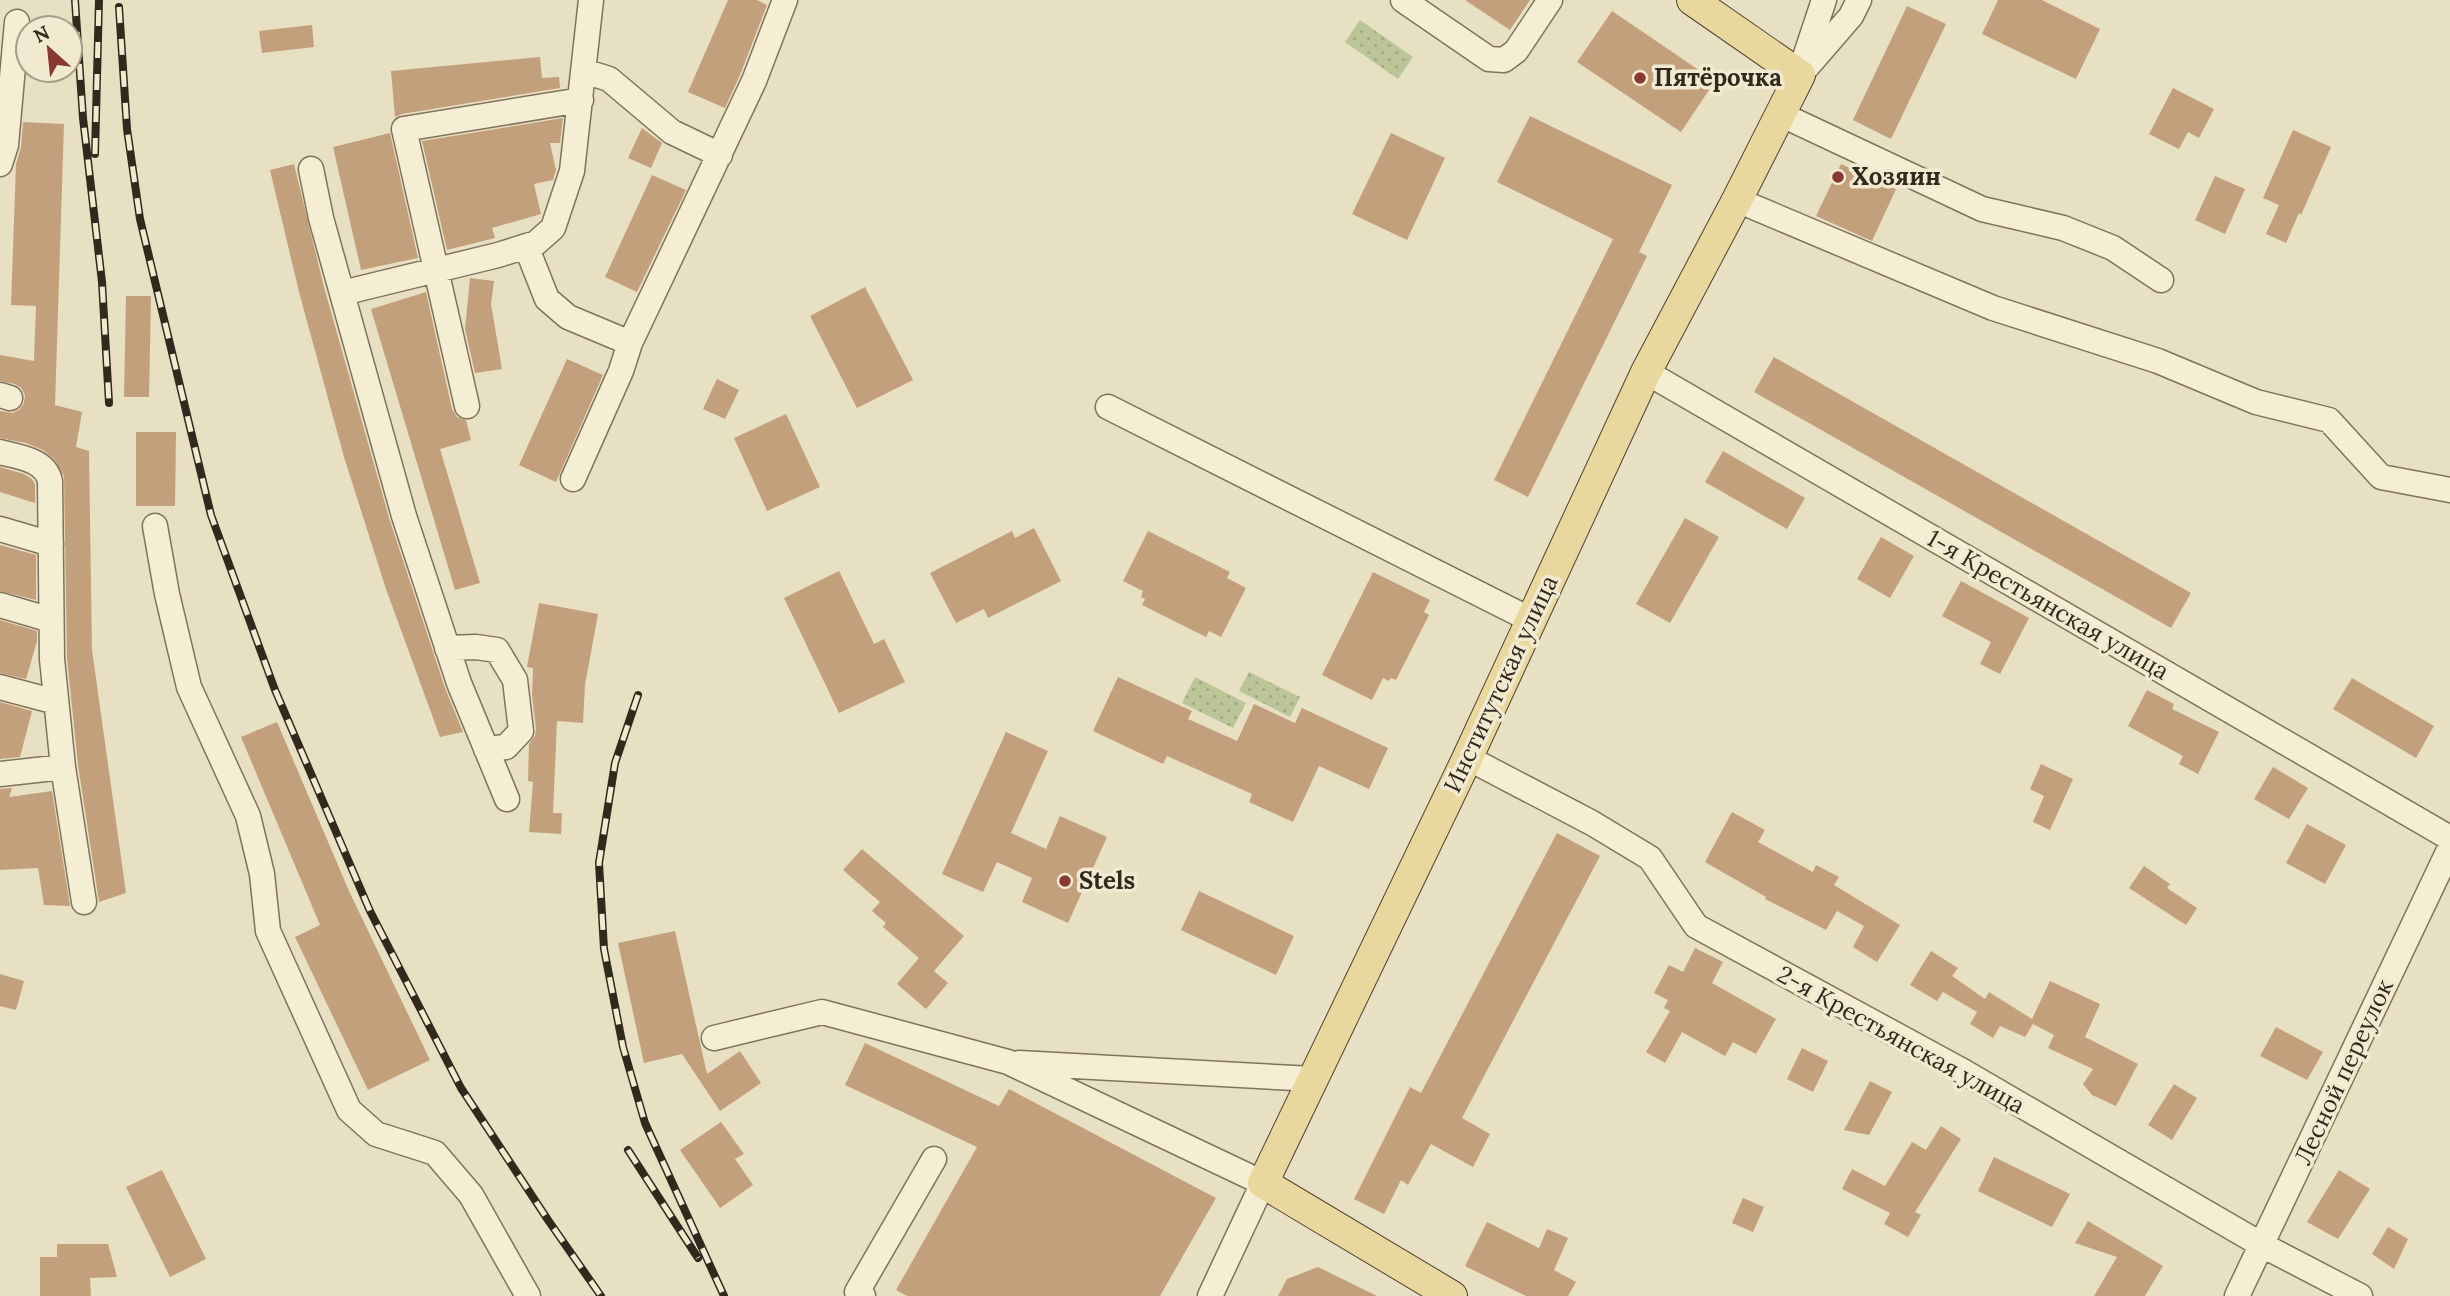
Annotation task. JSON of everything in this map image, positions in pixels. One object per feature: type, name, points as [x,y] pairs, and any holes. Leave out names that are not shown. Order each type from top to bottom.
[{"type":"main road","points":[[1692,0],[1800,75]]},
{"type":"main road","name":"Институтская улица","points":[[1263,1183],[1468,758],[1646,372],[1800,75]]},
{"type":"main road","points":[[1263,1183],[1452,1296]]},
{"type":"street","points":[[342,293],[536,243],[554,228],[572,171],[591,0]]},
{"type":"street","points":[[573,479],[621,371],[630,343],[754,81],[785,0]]},
{"type":"street","points":[[1403,0],[1489,59],[1504,60],[1516,51],[1550,0]]},
{"type":"street","name":"Институтская улица","points":[[1800,75],[1824,0]]},
{"type":"street","name":"Институтская улица","points":[[1800,75],[1851,16],[1858,0]]},
{"type":"street","points":[[0,164],[6,145],[14,56]]},
{"type":"street","points":[[584,71],[609,79],[672,132],[720,155]]},
{"type":"street","points":[[467,406],[404,129],[581,100]]},
{"type":"street","points":[[1780,114],[1982,209],[2063,228],[2113,248],[2161,280]]},
{"type":"street","points":[[311,169],[342,293],[404,516],[459,683],[507,799]]},
{"type":"street","points":[[1737,200],[1993,308],[2158,361],[2256,402],[2329,420],[2381,477],[2450,489]]},
{"type":"street","points":[[526,246],[547,299],[568,317],[630,343]]},
{"type":"street","name":"1-я Крестьянская улица","points":[[1646,372],[2450,838]]},
{"type":"street","points":[[1108,407],[1531,620]]},
{"type":"street","points":[[0,452],[39,463],[48,472],[51,659],[63,767],[84,902]]},
{"type":"street","points":[[155,526],[167,594],[189,687],[248,816],[262,874],[268,931],[349,1110],[376,1133],[435,1153],[471,1195],[528,1296]]},
{"type":"street","points":[[0,529],[51,544]]},
{"type":"street","points":[[0,605],[51,620]]},
{"type":"street","points":[[447,648],[476,647],[497,650],[515,680],[521,731],[506,747],[486,748]]},
{"type":"street","points":[[0,687],[56,702]]},
{"type":"street","name":"2-я Крестьянская улица","points":[[1468,758],[1592,823],[1650,858],[1696,926],[1959,1069],[2262,1245],[2360,1296]]},
{"type":"street","points":[[0,774],[63,767]]},
{"type":"street","name":"Лесной переулок","points":[[2237,1296],[2450,848]]},
{"type":"street","points":[[714,1038],[822,1012],[1008,1062],[1263,1183]]},
{"type":"street","points":[[1008,1062],[1313,1079]]},
{"type":"street","points":[[863,1296],[857,1292],[934,1159]]},
{"type":"street","name":"Институтская улица","points":[[1210,1296],[1263,1183]]},
{"type":"green space","points":[[1360,20],[1413,57],[1398,79],[1345,42]]},
{"type":"green space","points":[[1249,672],[1300,697],[1290,717],[1239,691]]},
{"type":"green space","points":[[1195,677],[1246,703],[1233,728],[1182,703]]},
{"type":"building","points":[[728,0],[757,0],[767,5],[725,108],[688,92]]},
{"type":"building","points":[[1465,0],[1530,0],[1510,30]]},
{"type":"building","points":[[1998,0],[2042,0],[2100,29],[2076,79],[1982,34]]},
{"type":"building","points":[[1907,6],[1946,24],[1891,139],[1853,120]]},
{"type":"building","points":[[1612,11],[1715,81],[1681,132],[1577,62]]},
{"type":"building","points":[[312,25],[314,47],[262,53],[259,31]]},
{"type":"building","points":[[540,57],[542,78],[559,77],[560,88],[395,117],[391,71]]},
{"type":"building","points":[[2173,88],[2214,109],[2199,138],[2188,132],[2179,149],[2149,134]]},
{"type":"building","points":[[1530,116],[1672,185],[1639,252],[1647,256],[1528,497],[1494,480],[1613,239],[1497,182]]},
{"type":"building","points":[[563,118],[560,143],[550,143],[556,170],[553,180],[534,184],[541,214],[492,228],[495,238],[447,250],[422,141]]},
{"type":"building","points":[[23,122],[64,124],[55,405],[82,412],[76,447],[89,451],[92,650],[126,893],[99,902],[78,765],[67,658],[64,476],[54,459],[43,450],[26,443],[0,438],[0,411],[13,413],[20,409],[25,395],[15,384],[0,381],[0,355],[34,361],[36,306],[11,305],[16,164],[21,147]]},
{"type":"building","points":[[642,128],[662,143],[651,168],[628,158]]},
{"type":"building","points":[[2293,130],[2331,147],[2286,243],[2266,234],[2279,205],[2263,198]]},
{"type":"building","points":[[390,133],[418,258],[361,270],[333,147]]},
{"type":"building","points":[[1391,133],[1445,158],[1407,240],[1352,214]]},
{"type":"building","points":[[294,164],[324,287],[390,521],[445,688],[463,732],[440,737],[386,589],[344,457],[299,292],[270,170]]},
{"type":"building","points":[[1841,164],[1896,189],[1872,241],[1816,216]]},
{"type":"building","points":[[652,175],[686,190],[637,292],[605,277]]},
{"type":"building","points":[[2215,176],[2245,189],[2225,234],[2195,220]]},
{"type":"building","points":[[470,278],[494,281],[491,304],[502,369],[475,373],[465,329]]},
{"type":"building","points":[[865,287],[913,380],[857,408],[810,316]]},
{"type":"building","points":[[426,292],[452,409],[457,417],[466,420],[471,440],[440,449],[480,583],[455,590],[371,309]]},
{"type":"building","points":[[126,296],[151,296],[149,397],[124,397]]},
{"type":"building","points":[[1774,357],[2191,593],[2171,628],[1754,392]]},
{"type":"building","points":[[567,359],[603,375],[556,482],[519,465]]},
{"type":"building","points":[[717,379],[739,390],[725,419],[703,409]]},
{"type":"building","points":[[786,414],[820,487],[767,511],[734,438]]},
{"type":"building","points":[[136,432],[176,432],[175,506],[136,506]]},
{"type":"building","points":[[1723,451],[1805,498],[1787,529],[1705,482]]},
{"type":"building","points":[[0,467],[32,479],[35,484],[35,503],[0,492]]},
{"type":"building","points":[[1685,518],[1719,537],[1670,623],[1636,604]]},
{"type":"building","points":[[1034,528],[1061,581],[988,618],[984,609],[956,623],[930,573],[1012,531],[1015,538]]},
{"type":"building","points":[[1148,531],[1230,572],[1227,578],[1246,588],[1221,637],[1209,631],[1206,637],[1142,605],[1145,599],[1141,597],[1143,591],[1123,581]]},
{"type":"building","points":[[1881,537],[1914,556],[1890,598],[1857,579]]},
{"type":"building","points":[[0,545],[36,555],[36,600],[0,591]]},
{"type":"building","points":[[839,571],[874,644],[884,639],[905,682],[839,713],[784,598]]},
{"type":"building","points":[[1373,572],[1430,600],[1424,612],[1429,615],[1396,680],[1383,678],[1372,700],[1322,675]]},
{"type":"building","points":[[1961,581],[2029,618],[2000,674],[1980,664],[1991,642],[1942,616]]},
{"type":"building","points":[[539,603],[598,614],[585,685],[583,723],[557,721],[553,813],[562,813],[561,834],[529,832],[533,782],[528,781],[529,744],[536,729],[532,695],[533,668],[527,667]]},
{"type":"building","points":[[0,620],[37,631],[37,641],[26,679],[0,673]]},
{"type":"building","points":[[1118,677],[1192,711],[1188,719],[1237,741],[1254,704],[1295,723],[1302,708],[1388,748],[1369,789],[1319,766],[1293,822],[1249,802],[1252,794],[1167,756],[1163,764],[1093,731]]},
{"type":"building","points":[[2352,678],[2434,726],[2416,758],[2333,709]]},
{"type":"building","points":[[2147,690],[2174,704],[2172,709],[2219,732],[2198,774],[2179,764],[2183,756],[2128,726]]},
{"type":"building","points":[[0,702],[32,711],[20,757],[0,759]]},
{"type":"building","points":[[277,722],[349,891],[430,1060],[368,1090],[295,937],[320,925],[241,737]]},
{"type":"building","points":[[1006,732],[1048,751],[1011,833],[1046,849],[1060,816],[1107,837],[1068,923],[1022,902],[1032,878],[997,862],[983,892],[942,874]]},
{"type":"building","points":[[2041,764],[2073,779],[2050,830],[2033,822],[2044,796],[2030,789]]},
{"type":"building","points":[[2273,767],[2308,788],[2289,819],[2254,799]]},
{"type":"building","points":[[12,788],[9,797],[52,791],[70,906],[44,905],[38,868],[0,870],[0,789]]},
{"type":"building","points":[[1732,812],[1765,830],[1758,842],[1813,872],[1816,865],[1839,877],[1834,885],[1900,925],[1877,962],[1853,947],[1864,926],[1837,911],[1826,930],[1765,899],[1766,897],[1705,862]]},
{"type":"building","points":[[2307,824],[2346,845],[2325,884],[2286,863]]},
{"type":"building","points":[[1557,833],[1600,856],[1462,1118],[1490,1134],[1473,1167],[1431,1144],[1408,1185],[1401,1180],[1384,1214],[1354,1199],[1410,1087],[1421,1093]]},
{"type":"building","points":[[862,849],[964,936],[934,971],[948,983],[926,1009],[897,984],[919,958],[883,927],[886,923],[872,911],[880,902],[843,870]]},
{"type":"building","points":[[2144,866],[2170,884],[2167,888],[2197,908],[2186,925],[2129,888]]},
{"type":"building","points":[[1199,891],[1294,936],[1276,975],[1181,930]]},
{"type":"building","points":[[675,931],[707,1074],[740,1051],[761,1083],[720,1111],[682,1054],[644,1063],[618,943]]},
{"type":"building","points":[[1695,948],[1723,962],[1712,983],[1776,1019],[1756,1054],[1733,1042],[1725,1056],[1682,1032],[1665,1063],[1646,1052],[1670,1011],[1664,1008],[1668,1000],[1654,993],[1669,965],[1683,972]]},
{"type":"building","points":[[1931,951],[1958,968],[1952,976],[1985,999],[1989,992],[2032,1019],[2050,981],[2100,1004],[2085,1037],[2138,1064],[2116,1106],[2092,1095],[2083,1084],[2093,1069],[2048,1048],[2054,1035],[2033,1024],[2025,1037],[2000,1026],[1993,1038],[1970,1024],[1977,1012],[1943,992],[1937,1001],[1910,985]]},
{"type":"building","points":[[0,974],[24,981],[16,1010],[0,1006]]},
{"type":"building","points":[[2276,1027],[2323,1052],[2307,1080],[2260,1056]]},
{"type":"building","points":[[865,1043],[999,1106],[1009,1089],[1216,1198],[1160,1296],[907,1296],[896,1290],[977,1147],[845,1085]]},
{"type":"building","points":[[1802,1048],[1828,1061],[1813,1092],[1787,1079]]},
{"type":"building","points":[[1870,1081],[1892,1092],[1869,1135],[1844,1130]]},
{"type":"building","points":[[2174,1084],[2197,1098],[2172,1140],[2148,1125]]},
{"type":"building","points":[[721,1122],[744,1154],[735,1159],[753,1185],[720,1208],[680,1150]]},
{"type":"building","points":[[1941,1126],[1961,1139],[1915,1212],[1921,1215],[1908,1237],[1884,1224],[1890,1213],[1842,1189],[1852,1169],[1885,1186],[1912,1142],[1926,1150]]},
{"type":"building","points":[[1994,1157],[2070,1194],[2052,1227],[1978,1191]]},
{"type":"building","points":[[162,1170],[206,1259],[170,1277],[126,1187]]},
{"type":"building","points":[[2339,1170],[2370,1189],[2338,1239],[2307,1222]]},
{"type":"building","points":[[1743,1198],[1764,1207],[1753,1232],[1732,1223]]},
{"type":"building","points":[[2088,1221],[2163,1266],[2145,1296],[2094,1296],[2117,1257],[2075,1243]]},
{"type":"building","points":[[1487,1222],[1539,1248],[1547,1229],[1568,1238],[1554,1270],[1576,1282],[1568,1296],[1526,1296],[1465,1266]]},
{"type":"building","points":[[2388,1227],[2408,1239],[2394,1269],[2372,1254]]},
{"type":"building","points":[[57,1244],[108,1244],[117,1277],[90,1278],[91,1296],[40,1296],[40,1257],[57,1257]]},
{"type":"building","points":[[1318,1267],[1377,1296],[1278,1296],[1287,1279]]},
{"type":"railway","points":[[75,0],[83,118],[102,282],[109,403]]},
{"type":"railway","points":[[95,154],[99,0]]},
{"type":"railway","points":[[119,7],[127,129],[140,219],[211,515],[275,690],[370,911],[461,1088],[601,1296]]},
{"type":"railway","points":[[638,695],[615,763],[599,863],[604,949],[623,1047],[645,1123],[724,1296]]},
{"type":"railway","points":[[628,1150],[698,1258]]},
{"type":"place","name":"Пятёрочка","points":[[1640,78]]},
{"type":"place","name":"Хозяин","points":[[1838,177]]},
{"type":"place","name":"Stels","points":[[1065,881]]}]
